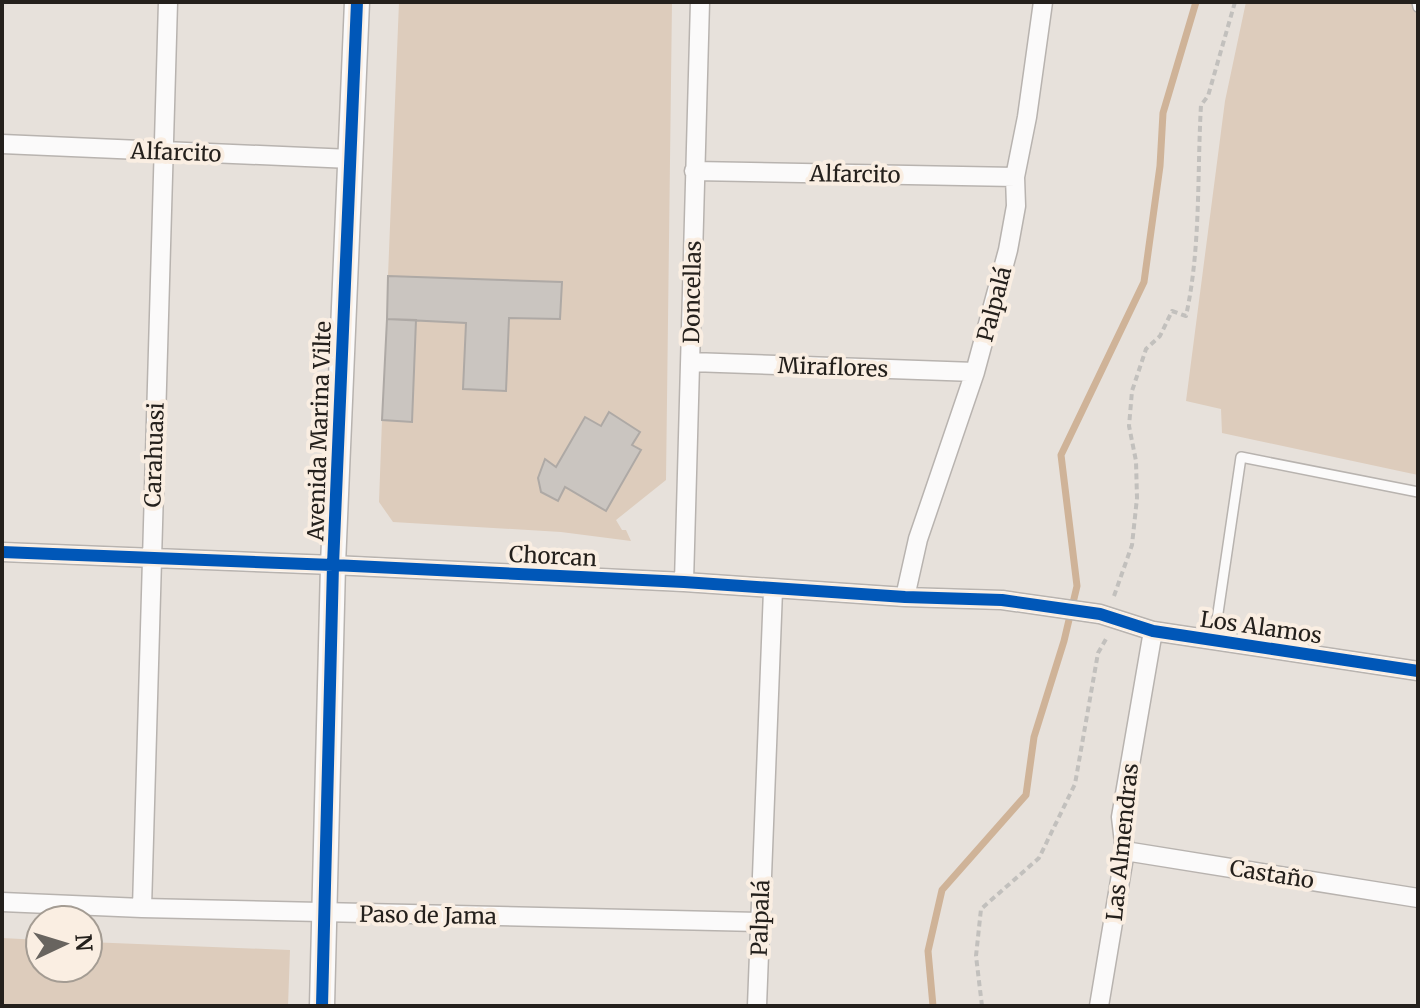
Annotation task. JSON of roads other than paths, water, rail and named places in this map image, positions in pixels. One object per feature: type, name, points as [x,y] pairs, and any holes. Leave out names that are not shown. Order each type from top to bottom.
[{"type":"street","name":"Carahuasi","points":[[142,908],[168,2]]},
{"type":"street","name":"Avenida Marina Vilte","points":[[322,1006],[333,565],[357,2]]},
{"type":"street","name":"Doncellas","points":[[684,582],[700,2]]},
{"type":"street","name":"Palpalá","points":[[905,597],[918,539],[975,372],[1008,250],[1016,206],[1015,177],[1043,2]]},
{"type":"street","name":"Alfarcito","points":[[2,144],[351,159]]},
{"type":"street","name":"Alfarcito","points":[[694,171],[1015,177]]},
{"type":"street","name":"Miraflores","points":[[691,362],[975,372]]},
{"type":"street","name":"Chorcan","points":[[2,552],[333,565],[1002,600],[1106,616]]},
{"type":"street","name":"Palpalá","points":[[757,1006],[773,590]]},
{"type":"street","name":"Los Alamos","points":[[1106,616],[1153,631],[1418,671]]},
{"type":"street","name":"Las Almendras","points":[[1099,1006],[1125,851],[1121,817],[1153,631]]},
{"type":"street","name":"Castaño","points":[[1125,851],[1418,898]]},
{"type":"street","name":"Paso de Jama","points":[[2,902],[324,913],[759,922]]},
{"type":"lane","points":[[1214,640],[1241,457],[1418,492]]},
{"type":"waterway","points":[[933,1006],[928,951],[942,890],[1026,795],[1034,737],[1064,641],[1077,586],[1061,455],[1144,282],[1160,166],[1163,113],[1196,2]]}]
